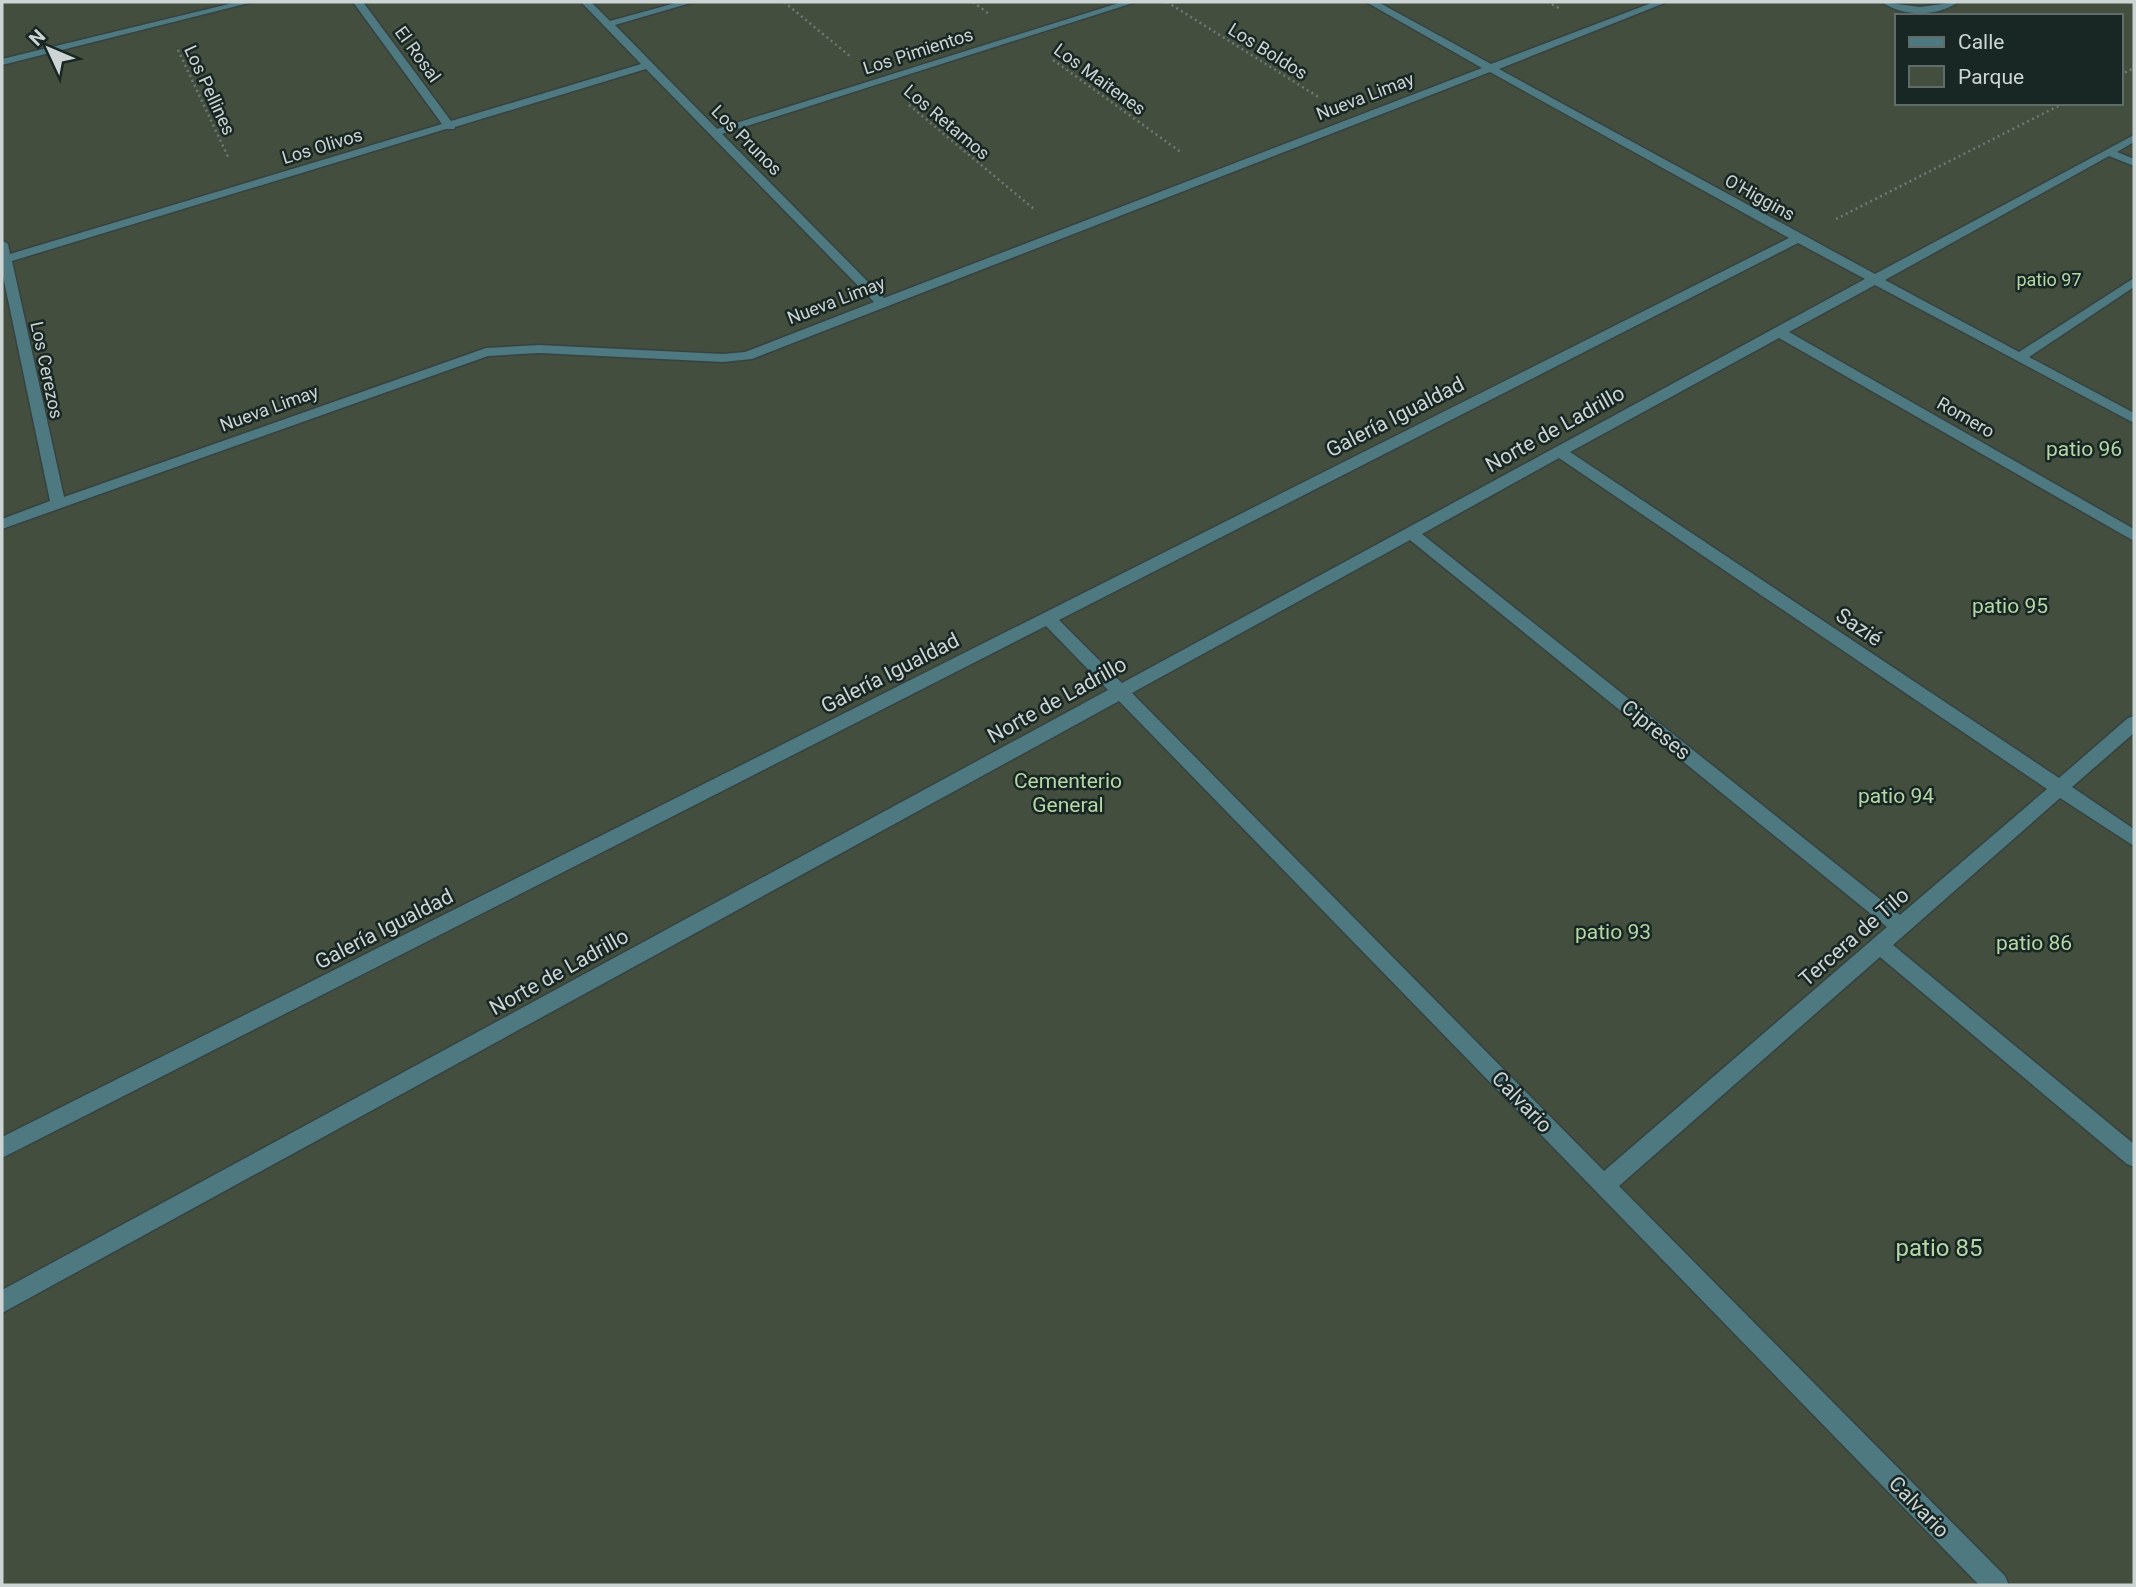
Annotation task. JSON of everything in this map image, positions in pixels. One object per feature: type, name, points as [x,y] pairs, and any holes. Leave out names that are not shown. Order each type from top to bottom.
[{"type":"street","points":[[2,62],[248,2]]},
{"type":"street","name":"El Rosal","points":[[358,2],[450,127]]},
{"type":"street","name":"Los Prunos","points":[[586,2],[883,303]]},
{"type":"street","points":[[609,24],[689,2]]},
{"type":"street","name":"Los Pimientos","points":[[716,133],[1131,2]]},
{"type":"street","name":"O'Higgins","points":[[1371,2],[1798,238],[2134,419]]},
{"type":"street","name":"Nueva Limay","points":[[2,524],[486,352],[539,349],[735,357],[747,355],[1662,2]]},
{"type":"street","points":[[1887,2],[1934,11],[1952,2]]},
{"type":"street","name":"Los Olivos","points":[[5,259],[450,127],[648,65]]},
{"type":"street","name":"Norte de Ladrillo","points":[[2,1302],[2134,138]]},
{"type":"street","points":[[2109,152],[2134,163]]},
{"type":"street","name":"Galería Igualdad","points":[[2,1148],[1798,238]]},
{"type":"street","name":"Los Cerezos","points":[[2,244],[7,295],[58,503]]},
{"type":"street","points":[[2020,357],[2134,282]]},
{"type":"street","name":"Romero","points":[[1779,332],[2134,536]]},
{"type":"street","name":"Sazié","points":[[1560,452],[2134,838]]},
{"type":"street","name":"Cipreses","points":[[1411,533],[1901,927]]},
{"type":"street","name":"Calvario","points":[[1048,618],[1996,1585]]},
{"type":"street","name":"Tercera de Tilo","points":[[1604,1185],[2134,723]]},
{"type":"street","points":[[1880,945],[2134,1157]]},
{"type":"path","name":"Los Retamos","points":[[784,2],[1063,233]]},
{"type":"path","name":"Los Maitenes","points":[[973,2],[1213,175]]},
{"type":"path","name":"Los Boldos","points":[[1167,2],[1356,120]]},
{"type":"path","name":"Los Pellines","points":[[165,22],[243,188]]},
{"type":"path","points":[[1798,238],[2060,105]]},
{"type":"green space","name":"Cementerio General","points":[[2,2],[2134,2],[2134,1585],[2,1585]]},
{"type":"park label","name":"patio 97","points":[[2049,279]]},
{"type":"park label","name":"patio 96","points":[[2084,449]]},
{"type":"park label","name":"patio 95","points":[[2010,606]]},
{"type":"park label","name":"patio 94","points":[[1896,796]]},
{"type":"park label","name":"patio 93","points":[[1613,932]]},
{"type":"park label","name":"patio 86","points":[[2034,943]]},
{"type":"park label","name":"patio 85","points":[[1939,1248]]}]
